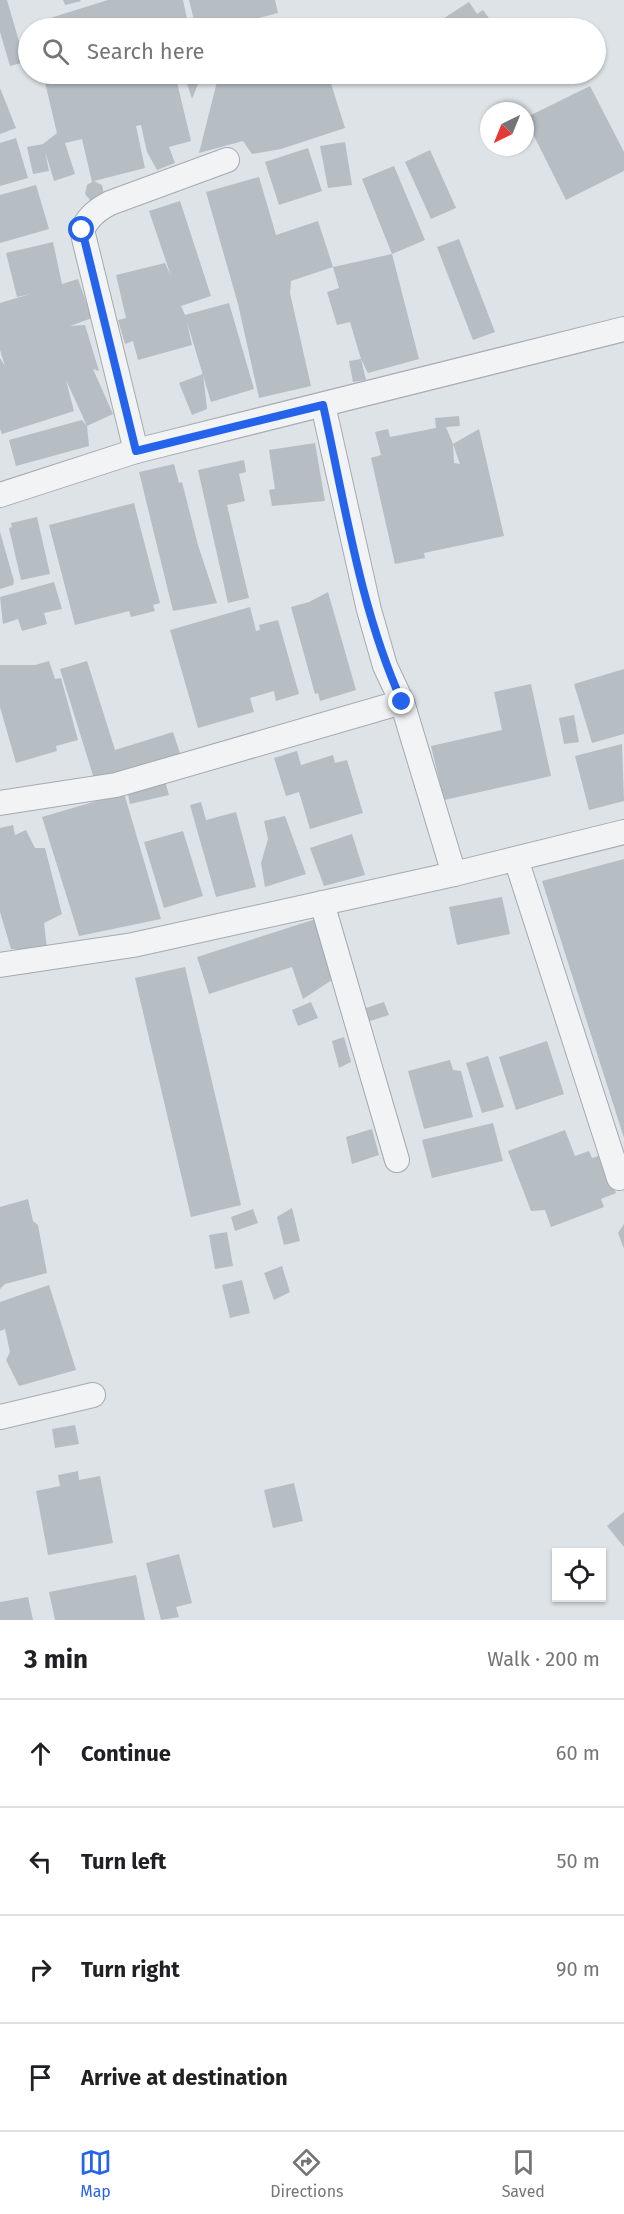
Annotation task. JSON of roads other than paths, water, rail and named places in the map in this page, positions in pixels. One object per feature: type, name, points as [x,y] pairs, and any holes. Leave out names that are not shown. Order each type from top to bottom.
[{"type":"street","points":[[136,451],[82,230],[87,220],[96,211],[110,203],[228,160]]},
{"type":"street","points":[[0,495],[136,451],[624,329]]},
{"type":"street","points":[[323,405],[369,610],[385,666],[402,702],[453,874]]},
{"type":"street","points":[[0,803],[116,785],[402,702]]},
{"type":"street","points":[[0,965],[133,945],[453,874],[624,832]]},
{"type":"street","points":[[516,859],[619,1179]]},
{"type":"street","points":[[322,903],[397,1160]]},
{"type":"street","points":[[0,1417],[93,1395]]}]
